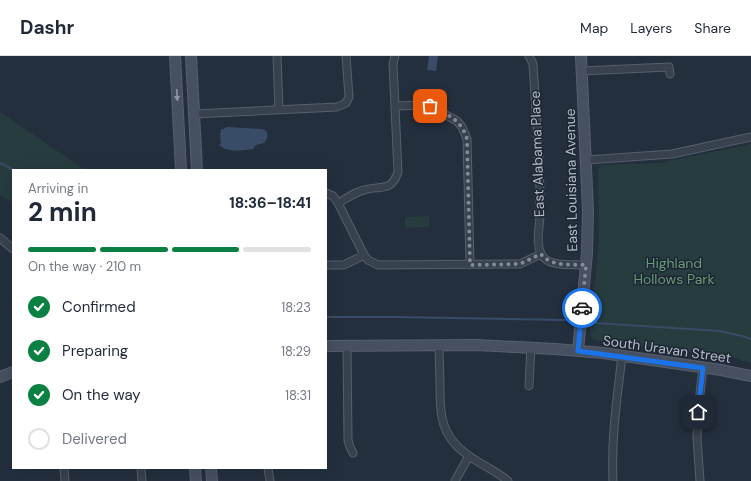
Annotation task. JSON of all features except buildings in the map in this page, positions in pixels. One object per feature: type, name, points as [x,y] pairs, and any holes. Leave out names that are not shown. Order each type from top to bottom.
[{"type":"street","points":[[175,56],[181,169]]},
{"type":"street","points":[[191,56],[197,169]]},
{"type":"street","points":[[277,56],[279,109]]},
{"type":"street","points":[[194,114],[337,107],[346,104],[349,97],[346,56]]},
{"type":"street","points":[[338,203],[363,190],[389,186],[396,178],[398,172],[393,64],[395,56]]},
{"type":"street","name":"East Alabama Place","points":[[529,56],[533,64],[540,189],[539,242],[541,254]]},
{"type":"street","name":"East Louisiana Avenue","points":[[578,351],[586,265],[588,211],[581,56]]},
{"type":"street","points":[[581,72],[669,67],[670,74]]},
{"type":"street","points":[[395,106],[430,106],[457,121],[465,133],[467,139],[470,265]]},
{"type":"street","points":[[586,160],[672,154],[751,137]]},
{"type":"street","points":[[327,193],[333,196],[338,203],[364,255],[373,263],[382,266],[520,264],[541,254],[550,262],[555,264],[586,265]]},
{"type":"street","points":[[0,238],[12,247]]},
{"type":"street","points":[[327,265],[344,265],[364,255]]},
{"type":"street","points":[[439,345],[440,408],[445,429],[452,441],[459,448],[508,481]]},
{"type":"street","name":"South Uravan Street","points":[[327,346],[476,345],[531,347],[622,356],[721,370],[751,376]]},
{"type":"street","points":[[347,346],[348,440],[353,453]]},
{"type":"street","points":[[529,386],[531,347]]},
{"type":"street","points":[[613,481],[613,427],[622,356]]},
{"type":"street","points":[[700,481],[697,432],[703,368]]},
{"type":"street","points":[[0,377],[12,372]]},
{"type":"street","points":[[455,481],[470,456]]},
{"type":"street","points":[[64,469],[65,481]]},
{"type":"street","points":[[141,469],[142,481]]},
{"type":"street","points":[[195,469],[196,481]]},
{"type":"street","points":[[211,469],[212,481]]},
{"type":"street","points":[[268,469],[270,481]]},
{"type":"green space","points":[[0,112],[84,169],[12,169],[12,202],[0,195]]},
{"type":"green space","name":"Highland Hollows Park","points":[[751,144],[751,363],[731,357],[593,340],[590,335],[599,241],[598,169],[601,165],[659,163]]},
{"type":"green space","points":[[429,216],[429,227],[405,228],[405,217]]},
{"type":"water","points":[[429,56],[438,56],[436,71],[427,70]]},
{"type":"water","points":[[227,127],[262,129],[266,131],[267,137],[264,143],[256,145],[253,149],[228,150],[219,146],[221,144],[221,130]]},
{"type":"waterway","points":[[0,163],[12,169]]},
{"type":"waterway","points":[[327,317],[565,320]]},
{"type":"waterway","points":[[595,323],[720,331],[751,339]]},
{"type":"way so far","points":[[430,106],[457,121],[462,127],[467,139],[470,265],[520,264],[541,254],[544,258],[555,264],[586,265],[582,308]]},
{"type":"route","points":[[582,308],[578,351],[602,353],[703,368],[698,412]]}]
